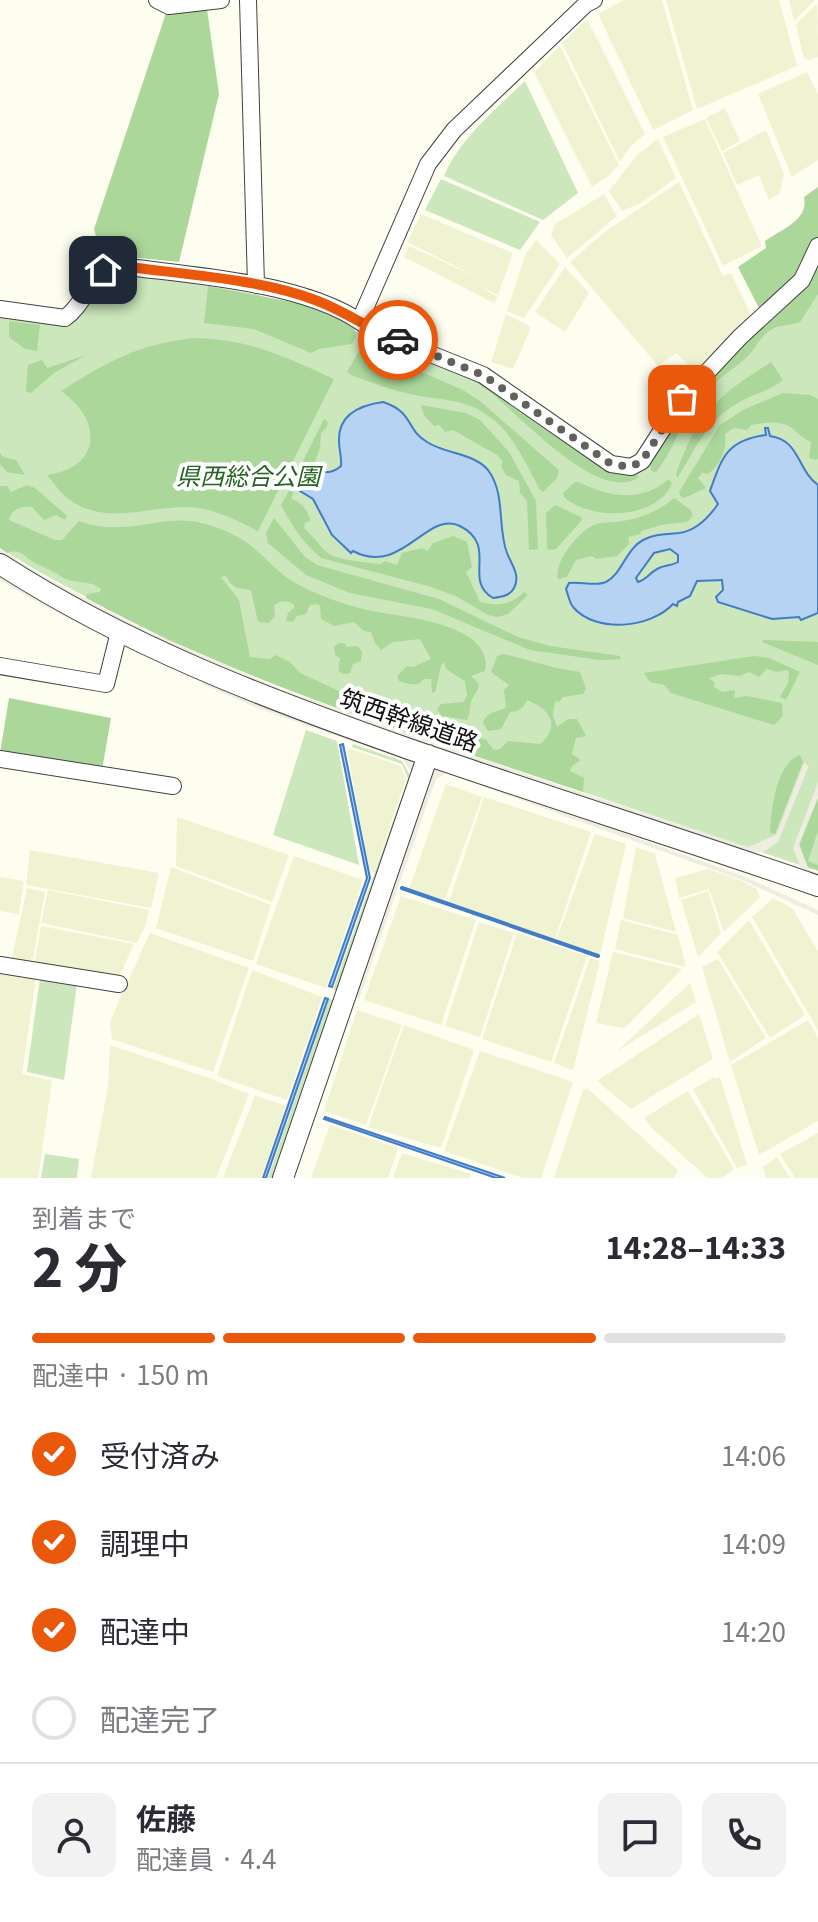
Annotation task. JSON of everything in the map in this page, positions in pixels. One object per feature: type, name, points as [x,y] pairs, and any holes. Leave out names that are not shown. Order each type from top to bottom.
[{"type":"street","points":[[157,0],[169,6],[221,0]]},
{"type":"street","points":[[248,0],[256,285]]},
{"type":"street","points":[[360,320],[428,164],[454,130],[513,71],[594,0]]},
{"type":"street","points":[[0,309],[65,318],[78,309],[92,282],[103,270],[114,265],[256,285],[314,299],[360,320],[371,330],[483,375],[611,464],[631,467],[642,461],[682,399],[740,337],[802,280],[818,246]]},
{"type":"street","name":"筑西幹線道路","points":[[0,564],[35,587],[119,632],[202,671],[311,714],[632,826],[818,886]]},
{"type":"street","points":[[0,666],[106,684],[119,632]]},
{"type":"street","points":[[283,1178],[428,755]]},
{"type":"street","points":[[0,759],[173,786]]},
{"type":"street","points":[[0,965],[119,984]]},
{"type":"green space","points":[[624,0],[662,0],[693,110],[653,130],[598,14]]},
{"type":"green space","points":[[666,0],[779,0],[797,66],[697,109]]},
{"type":"green space","points":[[789,0],[815,0],[794,21]]},
{"type":"green space","points":[[817,4],[818,57],[809,60],[803,55],[796,24]]},
{"type":"green space","points":[[207,9],[219,94],[179,262],[101,254],[94,229],[166,13]]},
{"type":"green space","points":[[587,19],[645,134],[630,147],[620,162],[562,43]]},
{"type":"green space","points":[[560,46],[619,165],[592,187],[534,72]]},
{"type":"green space","points":[[807,72],[818,94],[818,160],[792,177],[758,94]]},
{"type":"green space","points":[[525,81],[578,193],[543,220],[444,176],[469,137]]},
{"type":"green space","points":[[725,108],[740,141],[722,151],[706,118]]},
{"type":"green space","points":[[705,119],[762,246],[723,266],[663,137]]},
{"type":"green space","points":[[766,130],[784,174],[780,193],[769,200],[759,175],[737,185],[723,153]]},
{"type":"green space","points":[[658,139],[676,178],[641,203],[622,211],[609,191],[637,155]]},
{"type":"green space","points":[[441,179],[540,222],[520,250],[425,210]]},
{"type":"green space","points":[[679,182],[723,276],[731,273],[751,315],[700,376],[676,353],[658,366],[570,262],[606,231]]},
{"type":"green space","points":[[818,187],[818,238],[798,279],[761,312],[738,267],[766,248],[765,241],[798,218],[804,197]]},
{"type":"green space","points":[[604,194],[617,216],[567,258],[551,235],[555,224]]},
{"type":"green space","points":[[421,214],[513,253],[498,295],[478,285],[498,297],[494,303],[404,257],[409,246],[481,279],[407,242]]},
{"type":"green space","points":[[536,240],[560,264],[524,318],[507,311],[526,253]]},
{"type":"green space","name":"県西総合公園","points":[[818,259],[818,871],[449,747],[167,640],[0,548],[0,315],[60,325],[73,323],[82,315],[99,280],[116,271],[255,294],[352,322],[355,331],[470,372],[631,474],[639,472],[650,460],[691,396]]},
{"type":"green space","points":[[818,259],[818,294],[800,322],[767,333],[747,357],[704,393],[687,415],[662,464],[656,472],[651,471],[650,460],[691,396]]},
{"type":"green space","points":[[565,267],[589,293],[565,332],[535,312]]},
{"type":"green space","points":[[208,286],[312,306],[352,322],[356,336],[352,344],[311,353],[254,329],[204,323]]},
{"type":"green space","points":[[506,314],[531,327],[513,369],[491,362]]},
{"type":"green space","points":[[9,321],[40,325],[37,351],[25,349],[9,337]]},
{"type":"green space","points":[[193,338],[249,345],[334,379],[258,531],[224,515],[198,508],[96,512],[67,498],[47,475],[65,471],[78,463],[87,453],[90,428],[75,403],[61,391],[124,356],[155,345]]},
{"type":"green space","points":[[359,351],[463,390],[480,401],[559,470],[557,478],[543,492],[540,490],[512,439],[478,409],[460,402],[395,390],[351,375],[347,372]]},
{"type":"green space","points":[[86,355],[54,373],[31,393],[26,391],[28,365],[42,360],[47,368]]},
{"type":"green space","points":[[771,362],[783,380],[743,400],[720,416],[676,476],[695,431],[712,407]]},
{"type":"green space","points":[[436,365],[470,372],[639,477],[622,482],[602,479],[581,468],[486,389]]},
{"type":"green space","points":[[783,393],[810,395],[818,399],[818,459],[809,458],[811,442],[785,425],[766,423],[751,425],[747,430],[734,428],[725,434],[720,461],[708,474],[702,473],[698,478],[706,488],[684,498],[680,496],[679,492],[720,425],[743,410]]},
{"type":"green space","points":[[421,405],[466,413],[480,420],[509,452],[536,501],[538,549],[529,550],[527,501],[520,493],[519,481],[506,475],[501,466],[503,461],[453,430],[445,432],[439,425],[434,426],[424,415]]},
{"type":"green space","points":[[324,419],[328,422],[327,427],[321,433],[315,462],[301,465]]},
{"type":"green space","points":[[0,453],[3,457],[16,460],[25,475],[7,472],[0,464]]},
{"type":"green space","points":[[669,479],[672,484],[664,496],[652,505],[622,513],[590,510],[576,505],[563,493],[578,482],[613,494],[636,494],[658,487]]},
{"type":"green space","points":[[27,485],[35,488],[67,516],[65,520],[56,515],[44,520],[32,507],[28,507],[14,511],[9,520],[55,540],[62,540],[79,521],[113,527],[174,521],[206,524],[240,538],[286,577],[319,594],[358,608],[421,619],[460,632],[475,642],[484,655],[485,671],[471,676],[479,684],[467,720],[442,716],[437,709],[441,704],[463,702],[467,696],[465,681],[446,669],[444,662],[435,692],[432,693],[431,679],[416,684],[399,681],[397,676],[407,666],[413,667],[431,659],[420,639],[393,642],[381,650],[371,632],[364,631],[354,622],[334,626],[321,619],[317,604],[310,605],[306,614],[297,616],[293,622],[286,621],[294,605],[281,602],[274,606],[275,616],[269,623],[258,622],[251,590],[236,587],[226,576],[221,577],[239,600],[250,657],[270,659],[275,655],[290,662],[300,673],[384,712],[486,740],[494,750],[500,749],[508,741],[540,744],[547,737],[551,724],[547,713],[527,700],[520,709],[510,712],[501,729],[488,731],[483,723],[490,714],[506,707],[504,690],[509,685],[491,672],[497,656],[504,654],[580,672],[586,688],[583,694],[555,701],[553,715],[557,727],[568,719],[577,719],[586,736],[576,738],[572,754],[581,760],[570,771],[584,778],[583,792],[268,682],[86,598],[87,594],[100,592],[101,589],[93,584],[64,578],[19,552],[7,553],[0,548],[0,486],[7,486],[11,492]]},
{"type":"green space","points":[[291,487],[294,492],[291,498],[304,507],[309,517],[310,521],[305,523],[304,528],[332,555],[397,565],[402,553],[422,548],[428,551],[433,543],[453,536],[467,542],[472,567],[466,572],[480,602],[504,604],[524,592],[528,595],[508,614],[498,617],[428,586],[321,558],[298,534],[281,505]]},
{"type":"green space","points":[[674,498],[691,510],[693,516],[687,522],[641,531],[641,534],[628,537],[629,544],[617,556],[596,559],[592,556],[576,560],[567,577],[558,579],[562,558],[585,531],[596,524],[624,521],[647,514]]},
{"type":"green space","points":[[555,505],[582,520],[556,549],[550,550],[547,548],[546,513]]},
{"type":"green space","points":[[274,518],[305,557],[317,565],[439,599],[518,637],[550,646],[620,656],[621,659],[600,660],[530,650],[432,609],[350,593],[306,575],[268,543],[266,533]]},
{"type":"green space","points":[[762,642],[818,642],[818,665]]},
{"type":"green space","points":[[339,643],[347,647],[358,646],[362,652],[361,661],[353,664],[350,673],[338,671],[340,658],[335,655],[334,647]]},
{"type":"green space","points":[[754,656],[769,658],[800,672],[786,700],[780,697],[788,683],[787,670],[777,672],[767,669],[759,677],[749,672],[739,676],[721,674],[709,678],[715,683],[714,687],[722,692],[735,690],[734,698],[747,696],[782,703],[783,716],[774,725],[671,693],[664,685],[650,682],[644,673]]},
{"type":"green space","points":[[9,698],[111,718],[102,770],[0,753]]},
{"type":"green space","points":[[306,730],[337,741],[359,865],[273,835]]},
{"type":"green space","points":[[353,744],[402,761],[411,777],[338,991],[333,990],[408,779],[402,764],[352,747]]},
{"type":"green space","points":[[347,750],[401,766],[406,779],[374,873],[369,868]]},
{"type":"green space","points":[[800,755],[803,762],[775,834],[770,833],[780,777],[785,767]]},
{"type":"green space","points":[[446,784],[482,797],[444,902],[409,889]]},
{"type":"green space","points":[[484,797],[591,832],[555,939],[448,904]]},
{"type":"green space","points":[[818,798],[818,831],[808,861],[818,865],[818,870],[807,867],[799,846]]},
{"type":"green space","points":[[177,817],[289,855],[272,902],[176,866]]},
{"type":"green space","points":[[595,834],[626,844],[600,955],[556,940]]},
{"type":"green space","points":[[636,847],[655,854],[676,932],[623,918]]},
{"type":"green space","points":[[30,850],[159,873],[151,908],[26,885]]},
{"type":"green space","points":[[294,856],[363,880],[326,988],[256,964]]},
{"type":"green space","points":[[171,867],[271,905],[253,961],[156,928]]},
{"type":"green space","points":[[708,869],[757,889],[760,897],[724,932],[709,889],[679,898],[675,878]]},
{"type":"green space","points":[[0,877],[24,881],[19,914],[0,911]]},
{"type":"green space","points":[[27,888],[45,892],[32,965],[11,962]]},
{"type":"green space","points":[[48,890],[149,910],[146,924],[137,943],[41,923]]},
{"type":"green space","points":[[708,891],[721,933],[698,957],[681,900]]},
{"type":"green space","points":[[401,896],[476,920],[441,1025],[364,1000]]},
{"type":"green space","points":[[773,898],[792,908],[818,951],[818,1030],[752,917]]},
{"type":"green space","points":[[621,920],[678,935],[686,967],[615,949]]},
{"type":"green space","points":[[749,920],[805,1015],[770,1038],[717,952]]},
{"type":"green space","points":[[479,922],[514,933],[480,1037],[445,1026]]},
{"type":"green space","points":[[41,926],[134,944],[118,979],[34,966]]},
{"type":"green space","points":[[150,933],[249,968],[213,1072],[112,1039],[110,1024],[113,1014]]},
{"type":"green space","points":[[517,933],[587,956],[551,1062],[482,1039]]},
{"type":"green space","points":[[613,952],[682,969],[625,1028],[596,1023]]},
{"type":"green space","points":[[590,958],[600,961],[573,1070],[554,1063]]},
{"type":"green space","points":[[718,959],[766,1038],[730,1062],[702,967]]},
{"type":"green space","points":[[252,970],[322,997],[287,1100],[217,1076]]},
{"type":"green space","points":[[0,971],[36,978],[22,1074],[52,1081],[38,1178],[0,1178]]},
{"type":"green space","points":[[40,978],[77,984],[64,1080],[27,1072]]},
{"type":"green space","points":[[690,983],[696,1002],[616,1052]]},
{"type":"green space","points":[[329,999],[335,1001],[274,1178],[268,1178]]},
{"type":"green space","points":[[357,1010],[402,1025],[366,1125],[324,1111]]},
{"type":"green space","points":[[699,1014],[713,1059],[631,1109],[597,1081]]},
{"type":"green space","points":[[808,1020],[818,1038],[818,1121],[759,1155],[731,1065]]},
{"type":"green space","points":[[404,1025],[474,1050],[441,1148],[368,1127]]},
{"type":"green space","points":[[110,1045],[249,1094],[216,1178],[91,1178],[108,1086]]},
{"type":"green space","points":[[480,1051],[573,1082],[541,1178],[523,1178],[444,1151]]},
{"type":"green space","points":[[714,1077],[720,1077],[747,1165],[737,1168],[693,1089]]},
{"type":"green space","points":[[587,1088],[678,1170],[674,1178],[554,1178],[583,1090]]},
{"type":"green space","points":[[688,1091],[734,1169],[722,1178],[708,1178],[644,1118]]},
{"type":"green space","points":[[255,1095],[286,1106],[261,1178],[223,1178]]},
{"type":"green space","points":[[330,1125],[398,1148],[388,1178],[311,1178]]},
{"type":"green space","points":[[818,1133],[818,1178],[795,1178],[780,1154]]},
{"type":"green space","points":[[402,1153],[471,1174],[470,1178],[393,1178]]},
{"type":"green space","points":[[45,1154],[79,1159],[77,1178],[41,1178]]},
{"type":"green space","points":[[777,1157],[790,1178],[766,1178],[763,1167]]},
{"type":"shaded area","points":[[0,549],[144,630],[280,689],[748,847],[776,835],[804,763],[809,766],[778,842],[763,852],[748,853],[309,706],[139,634],[0,556]]},
{"type":"shaded area","points":[[0,573],[109,637],[109,640],[0,580]]},
{"type":"shaded area","points":[[205,680],[415,762],[413,775],[403,759],[257,708],[202,684]]},
{"type":"shaded area","points":[[440,767],[743,876],[818,910],[818,915],[742,880],[446,773],[436,779],[359,999],[354,995],[432,772]]},
{"type":"shaded area","points":[[818,782],[818,797],[799,844],[809,870],[818,873],[818,878],[806,874],[793,848]]},
{"type":"water","points":[[383,402],[400,411],[427,442],[475,460],[494,479],[504,543],[516,574],[514,588],[508,594],[493,598],[484,591],[480,582],[477,543],[460,526],[448,524],[436,527],[386,556],[351,553],[332,535],[313,499],[292,486],[301,467],[327,472],[341,466],[339,441],[342,424],[352,412]]},
{"type":"water","points":[[765,428],[768,428],[770,436],[787,443],[818,485],[818,613],[801,620],[799,617],[772,619],[718,602],[716,597],[723,590],[722,580],[697,581],[690,596],[678,602],[677,606],[673,604],[638,623],[623,625],[595,621],[573,607],[566,589],[569,583],[606,582],[643,540],[656,535],[685,532],[702,523],[718,504],[710,491],[728,452],[742,441],[766,435]],"holes":[[[670,549],[678,555],[678,562],[656,569],[638,582],[636,578],[654,553]]]},
{"type":"water","points":[[343,744],[370,878],[332,987],[329,986],[367,878],[340,745]]},
{"type":"water","points":[[325,998],[328,999],[266,1178],[263,1178]]},
{"type":"water","points":[[325,1117],[505,1178],[496,1178]]},
{"type":"waterway","points":[[402,888],[598,956]]},
{"type":"way so far","points":[[398,340],[483,375],[611,464],[631,467],[642,461],[682,399]]},
{"type":"route","points":[[103,270],[114,265],[256,285],[314,299],[360,320],[371,330],[398,340]]}]
